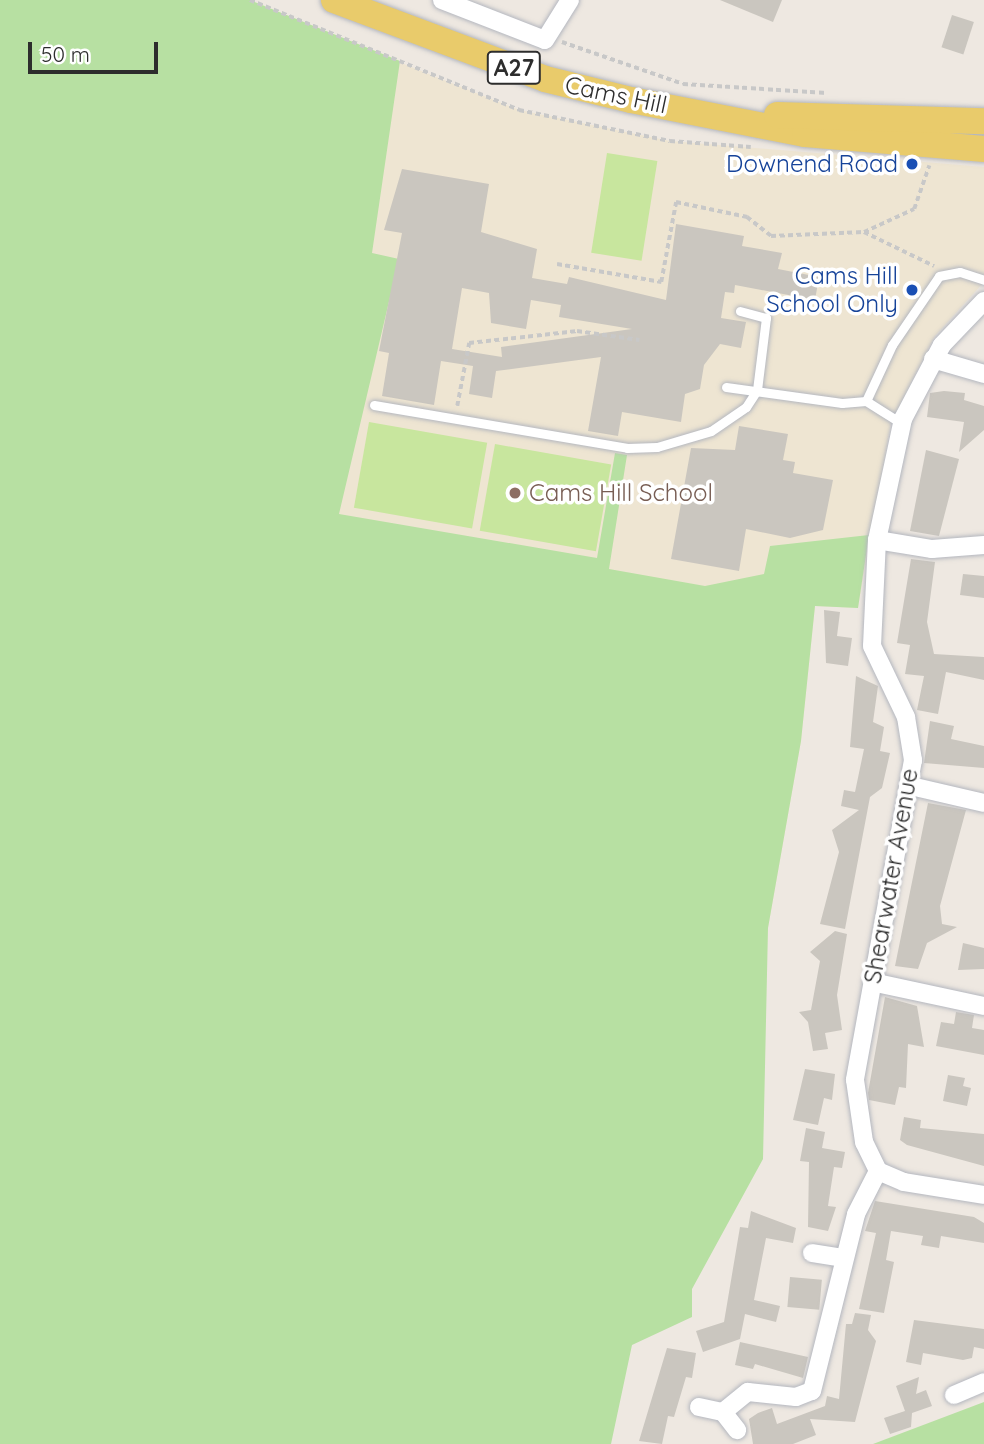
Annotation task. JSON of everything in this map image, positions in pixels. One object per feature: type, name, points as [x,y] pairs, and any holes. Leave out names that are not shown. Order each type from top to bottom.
[{"type":"main road","name":"Cams Hill","points":[[334,0],[545,79],[805,134],[984,149]]},
{"type":"main road","name":"Cams Hill","points":[[702,113],[984,121]]},
{"type":"street","points":[[442,0],[535,39],[555,31],[570,0]]},
{"type":"street","name":"Shearwater Avenue","points":[[878,1171],[864,1142],[855,1080],[889,869],[911,786],[911,737],[872,646],[877,540],[901,423],[933,359],[984,300]]},
{"type":"street","points":[[933,359],[984,374]]},
{"type":"street","points":[[877,540],[932,549],[984,545]]},
{"type":"street","points":[[911,786],[984,803]]},
{"type":"street","points":[[872,982],[984,1006]]},
{"type":"street","points":[[723,1412],[748,1392],[796,1397],[812,1391],[842,1258],[878,1171],[904,1182],[984,1195]]},
{"type":"street","points":[[811,1254],[842,1258]]},
{"type":"street","points":[[954,1395],[984,1382]]},
{"type":"street","points":[[699,1407],[723,1412],[737,1430]]},
{"type":"lane","points":[[866,401],[897,336],[939,276],[960,272],[984,280]]},
{"type":"lane","points":[[374,405],[627,448],[657,447],[711,431],[746,407],[757,390],[766,318],[740,311]]},
{"type":"lane","points":[[726,387],[842,404],[866,401],[901,423]]},
{"type":"path","points":[[250,0],[519,110],[594,125]]},
{"type":"path","points":[[555,31],[682,84],[833,93]]},
{"type":"path","points":[[557,264],[661,282],[676,202],[747,217],[771,236],[864,232],[914,209],[929,160]]},
{"type":"path","points":[[864,232],[939,269],[939,276]]},
{"type":"path","points":[[454,419],[470,343],[577,331],[639,340]]},
{"type":"shaded area","name":"Cams Hill School","points":[[244,0],[519,110],[670,141],[984,167],[984,282],[935,336],[891,422],[858,608],[815,606],[801,741],[768,928],[182,846]]},
{"type":"green space","points":[[0,0],[250,0],[400,61],[372,253],[399,259],[339,514],[597,558],[615,453],[627,455],[609,569],[705,586],[764,574],[770,546],[869,535],[858,608],[815,606],[801,741],[768,928],[763,1159],[692,1289],[692,1317],[632,1345],[611,1444],[0,1444]]},
{"type":"green space","points":[[607,153],[657,161],[642,261],[591,253]]},
{"type":"green space","points":[[369,422],[487,443],[472,529],[354,508]]},
{"type":"green space","points":[[495,444],[611,464],[596,551],[480,531]]},
{"type":"green space","points":[[984,1402],[984,1444],[873,1444]]},
{"type":"building","points":[[720,0],[782,0],[773,22]]},
{"type":"building","points":[[952,15],[974,22],[963,54],[941,47]]},
{"type":"building","points":[[402,169],[489,184],[481,232],[537,249],[532,278],[567,284],[569,277],[666,300],[676,224],[744,236],[742,246],[782,253],[778,269],[819,277],[815,300],[735,285],[734,293],[725,292],[721,318],[746,322],[741,348],[720,344],[704,365],[700,389],[685,394],[681,422],[622,412],[618,436],[588,431],[601,357],[496,371],[492,398],[469,394],[473,366],[441,361],[434,405],[382,396],[389,353],[379,351],[402,233],[384,230]],"holes":[[[462,288],[489,293],[491,323],[526,329],[531,300],[561,305],[559,317],[632,329],[501,347],[502,357],[452,349]]]},
{"type":"building","points":[[930,393],[965,393],[964,400],[984,406],[984,430],[959,452],[964,422],[927,417]]},
{"type":"building","points":[[739,426],[788,434],[783,460],[795,462],[793,473],[833,480],[823,530],[790,538],[746,529],[739,571],[671,559],[691,448],[735,450]]},
{"type":"building","points":[[926,450],[959,459],[939,536],[910,531]]},
{"type":"building","points":[[911,559],[935,562],[927,622],[934,654],[984,657],[984,680],[946,672],[938,714],[917,710],[924,676],[905,674],[910,645],[897,643]]},
{"type":"building","points":[[963,574],[984,576],[984,598],[960,595]]},
{"type":"building","points":[[824,610],[840,612],[837,636],[852,638],[848,666],[826,663]]},
{"type":"building","points":[[856,676],[878,686],[873,722],[884,727],[880,751],[890,753],[882,788],[870,797],[845,929],[820,924],[839,852],[832,830],[859,810],[841,806],[844,790],[855,792],[864,749],[850,747]]},
{"type":"building","points":[[930,721],[954,726],[951,739],[984,746],[984,768],[924,763]]},
{"type":"building","points":[[928,803],[966,810],[940,906],[942,924],[957,927],[927,943],[918,969],[895,966]]},
{"type":"building","points":[[835,931],[847,934],[837,995],[842,1030],[825,1033],[828,1049],[813,1051],[808,1022],[799,1012],[811,1010],[820,961],[810,952]]},
{"type":"building","points":[[963,943],[984,948],[984,969],[958,970]]},
{"type":"building","points":[[885,997],[917,1006],[924,1047],[908,1044],[906,1088],[899,1087],[895,1105],[869,1100],[868,1093]]},
{"type":"building","points":[[956,1012],[974,1015],[972,1028],[984,1030],[984,1055],[936,1046],[941,1022],[954,1024]]},
{"type":"building","points":[[805,1069],[835,1074],[832,1100],[824,1098],[818,1125],[793,1120]]},
{"type":"building","points":[[948,1075],[965,1078],[963,1086],[971,1088],[967,1106],[943,1101]]},
{"type":"building","points":[[904,1117],[921,1120],[920,1128],[984,1134],[984,1166],[907,1145],[900,1140]]},
{"type":"building","points":[[806,1128],[825,1132],[822,1148],[845,1152],[842,1168],[834,1167],[828,1206],[836,1207],[828,1231],[808,1227],[809,1162],[800,1161]]},
{"type":"building","points":[[875,1201],[974,1217],[984,1223],[984,1243],[941,1236],[939,1248],[921,1245],[923,1236],[891,1231],[886,1260],[894,1262],[884,1313],[859,1309],[876,1233],[865,1231]]},
{"type":"building","points":[[751,1211],[796,1228],[793,1243],[766,1238],[754,1300],[780,1306],[776,1322],[745,1314],[740,1339],[703,1352],[696,1331],[724,1322],[740,1227],[748,1228]]},
{"type":"building","points":[[790,1277],[822,1280],[819,1310],[787,1307]]},
{"type":"building","points":[[855,1313],[871,1315],[868,1330],[876,1341],[855,1422],[810,1419],[816,1435],[793,1444],[753,1444],[749,1419],[758,1413],[772,1408],[777,1424],[825,1406],[827,1396],[839,1399],[846,1324],[852,1324]]},
{"type":"building","points":[[914,1320],[984,1329],[984,1349],[974,1347],[972,1358],[963,1360],[923,1353],[921,1365],[906,1362]]},
{"type":"building","points":[[740,1342],[808,1357],[803,1378],[755,1364],[753,1369],[735,1365]]},
{"type":"building","points":[[667,1348],[696,1353],[692,1378],[686,1377],[674,1417],[668,1416],[662,1444],[639,1441]]},
{"type":"building","points":[[919,1377],[916,1394],[926,1390],[932,1406],[912,1413],[911,1427],[890,1434],[884,1418],[905,1411],[896,1386]]},
{"type":"place","name":"Downend Road","points":[[912,164]]},
{"type":"place","name":"Cams Hill School Only","points":[[912,290]]},
{"type":"place","name":"Cams Hill School","points":[[515,493]]}]
